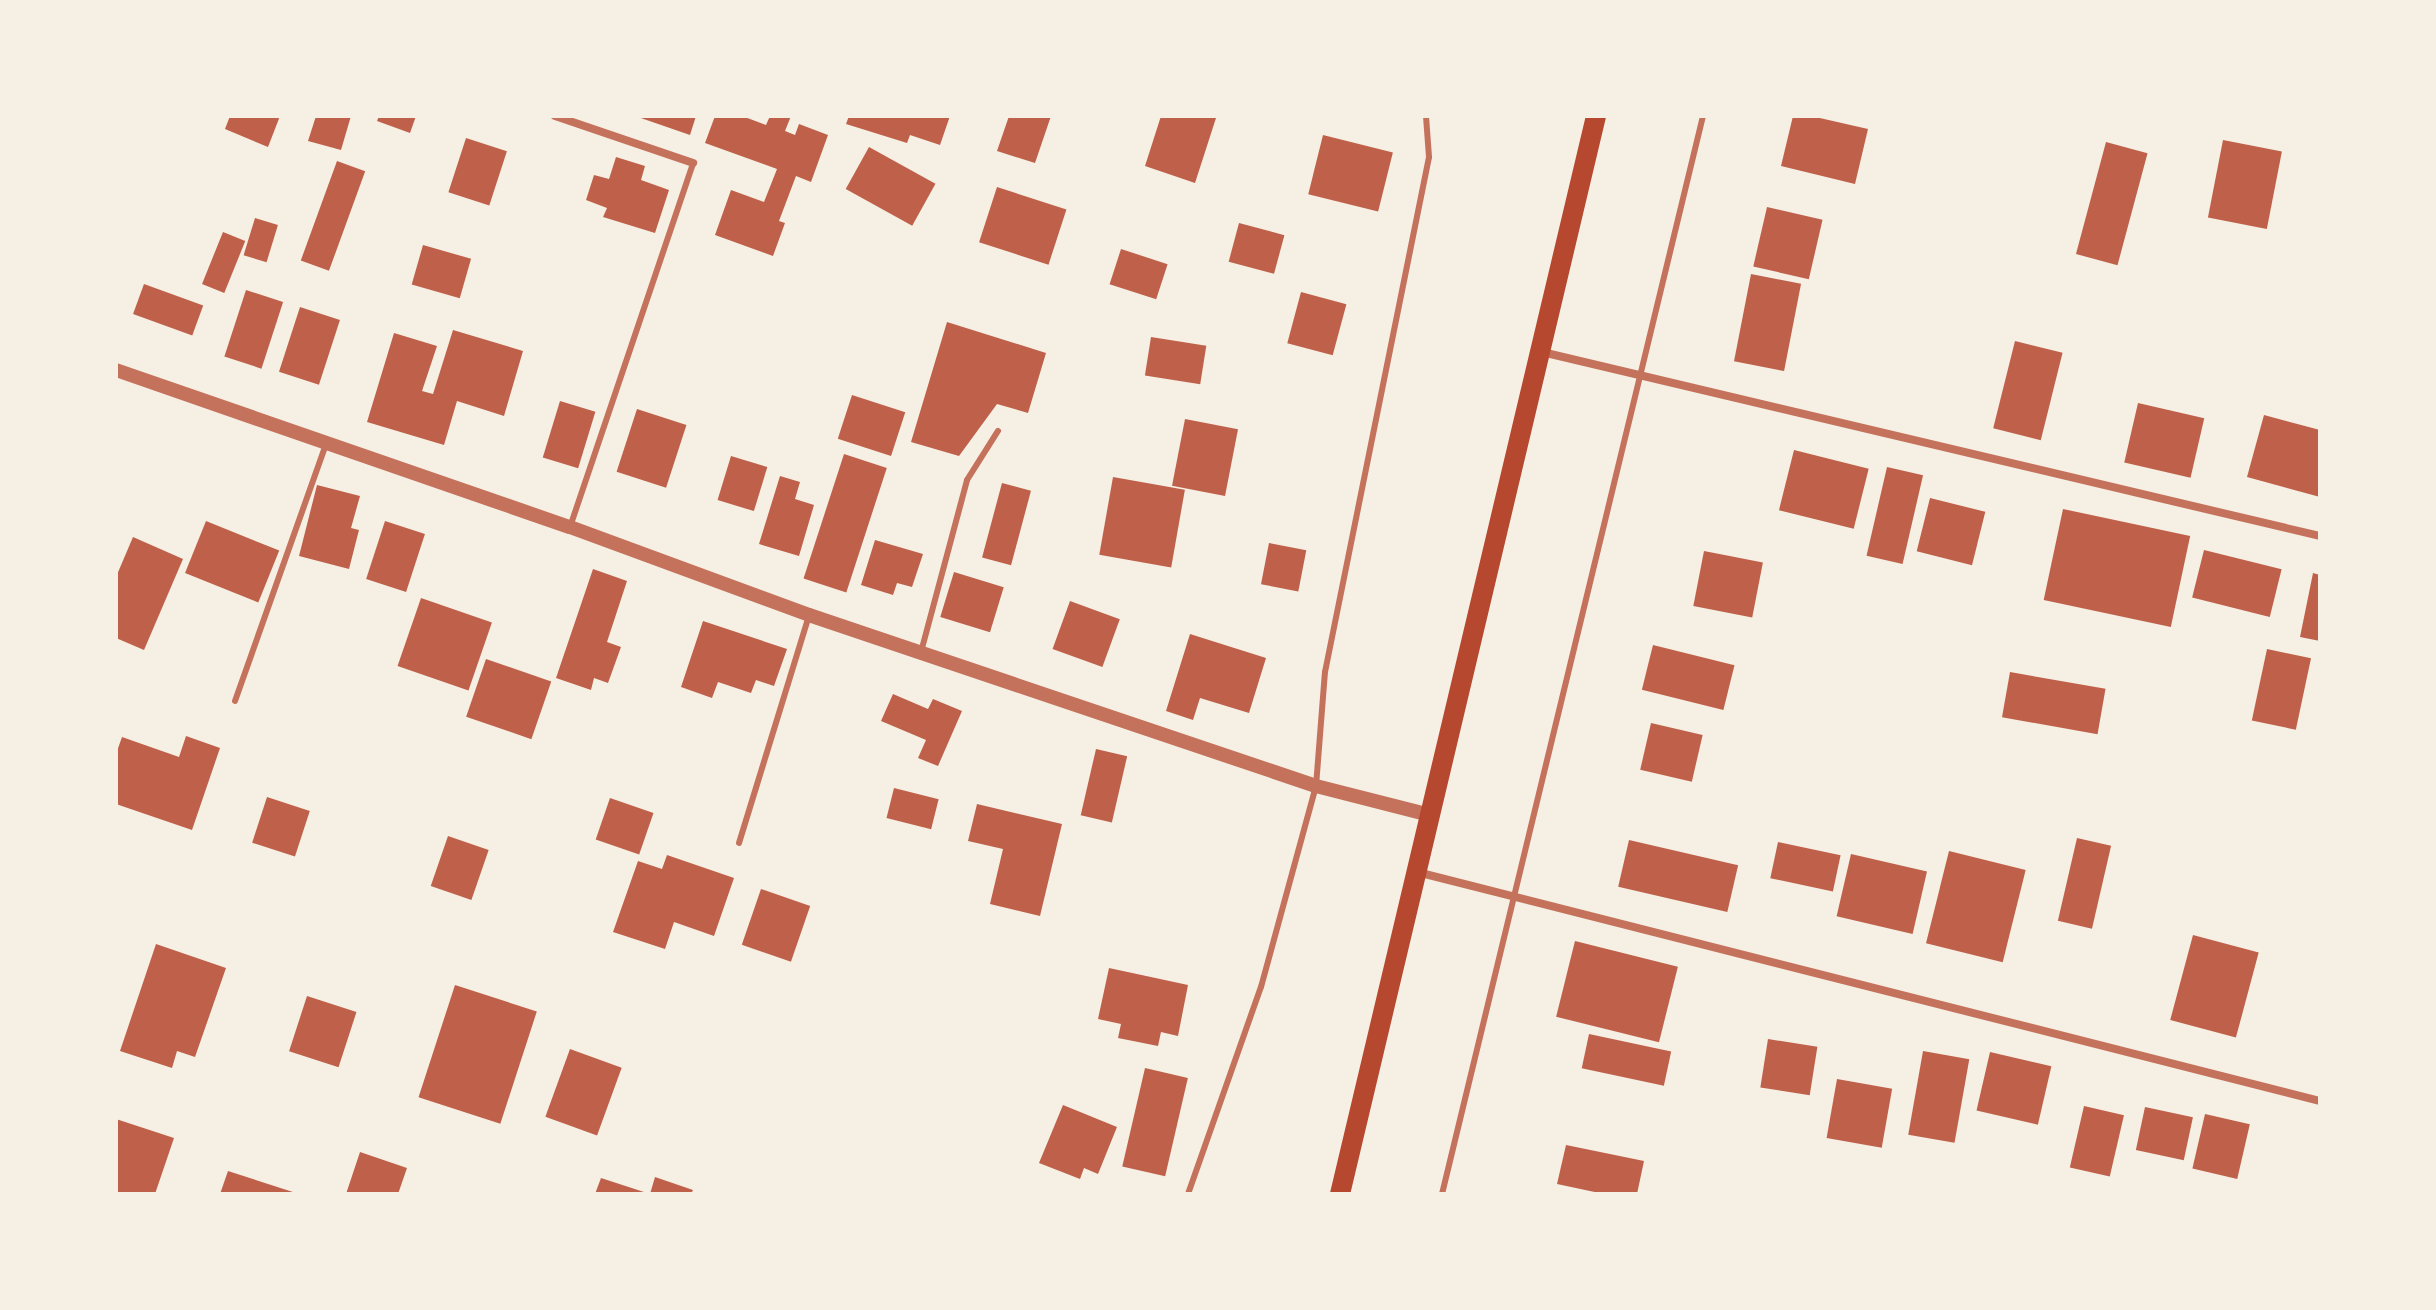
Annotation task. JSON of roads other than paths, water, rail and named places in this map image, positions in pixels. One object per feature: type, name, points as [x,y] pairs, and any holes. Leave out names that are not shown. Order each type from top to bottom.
[{"type":"main road","points":[[1340,1194],[1596,116]]},
{"type":"street","points":[[555,116],[693,163]]},
{"type":"street","points":[[1540,352],[2320,536]]},
{"type":"street","points":[[116,370],[570,527],[809,615],[1316,786],[1430,815]]},
{"type":"street","points":[[1417,872],[2320,1101]]},
{"type":"lane","points":[[1188,1194],[1261,987],[1316,786],[1325,672],[1429,157],[1426,116]]},
{"type":"lane","points":[[1442,1194],[1703,116]]},
{"type":"lane","points":[[570,527],[693,163]]},
{"type":"lane","points":[[921,652],[967,480],[998,431]]},
{"type":"lane","points":[[235,701],[326,444]]},
{"type":"lane","points":[[739,843],[809,615]]}]
